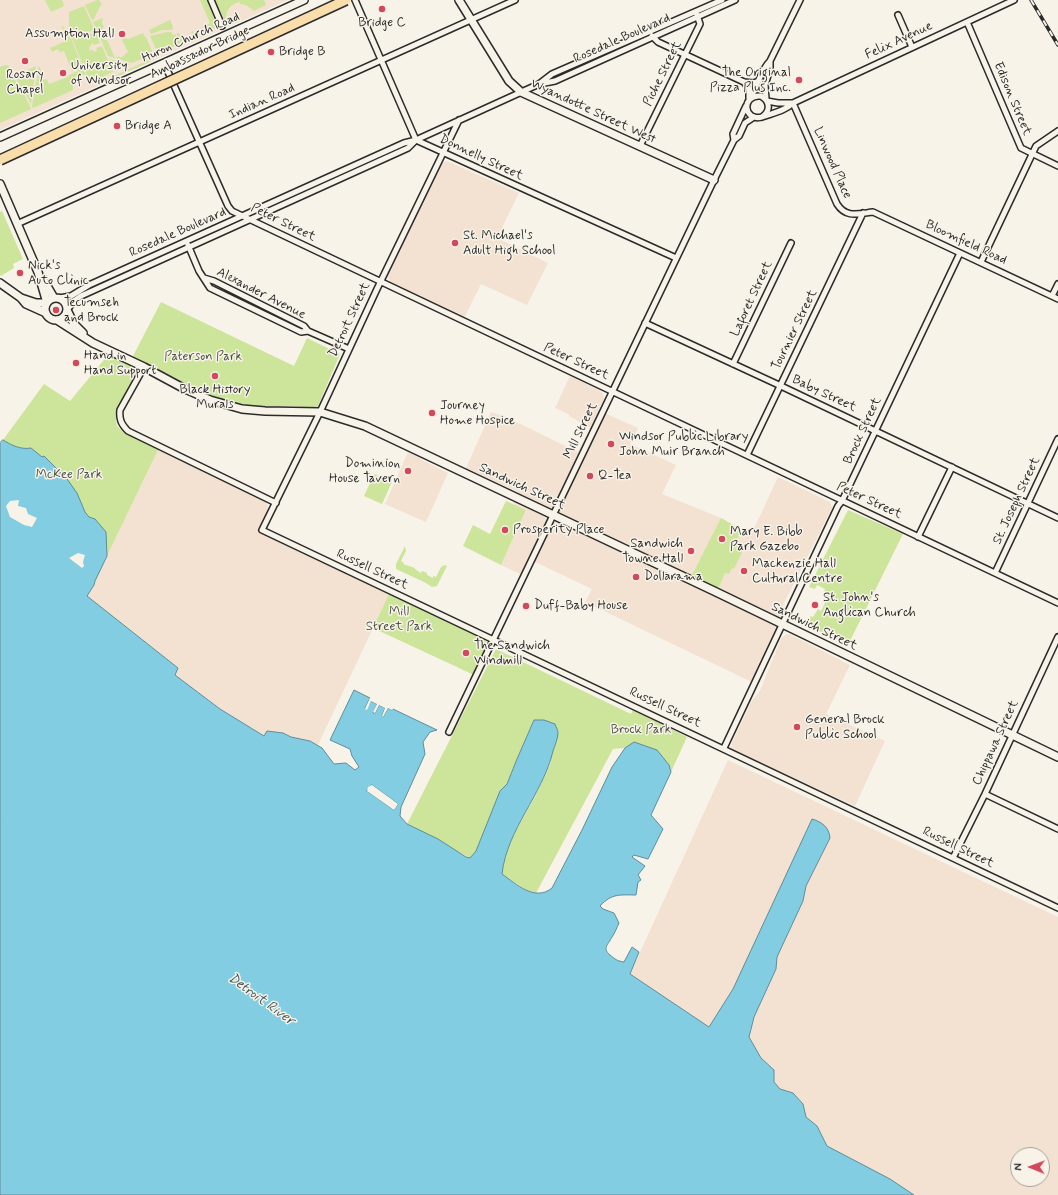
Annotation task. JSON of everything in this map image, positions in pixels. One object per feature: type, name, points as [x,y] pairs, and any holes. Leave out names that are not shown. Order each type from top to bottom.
[{"type":"highway","name":"Ambassador Bridge","points":[[0,160],[346,0]]},
{"type":"main road","name":"Huron Church Road","points":[[0,137],[304,0]]},
{"type":"main road","name":"Wyandotte Street West","points":[[459,0],[509,81],[521,92],[714,180]]},
{"type":"main road","points":[[0,184],[38,272],[47,303],[45,307],[46,313],[50,319],[57,320],[93,343]]},
{"type":"main road","points":[[38,272],[57,298],[65,303],[74,324],[93,343]]},
{"type":"main road","points":[[0,283],[21,298],[26,304],[46,313]]},
{"type":"main road","points":[[21,298],[36,303],[47,303],[57,298]]},
{"type":"main road","points":[[57,320],[64,317],[67,310]]},
{"type":"main road","name":"Sandwich Street","points":[[93,343],[144,367],[183,388],[225,405],[242,409],[265,411],[320,412],[365,426],[1058,757]]},
{"type":"street","points":[[211,0],[222,26]]},
{"type":"street","points":[[355,0],[416,140]]},
{"type":"street","name":"Indian Road","points":[[17,224],[515,0]]},
{"type":"street","name":"Rosedale Boulevard","points":[[57,298],[71,296],[89,285],[404,143],[416,140],[540,84],[555,81],[653,37],[722,0]]},
{"type":"street","name":"Rosedale Boulevard","points":[[540,84],[552,74],[650,31],[735,0]]},
{"type":"street","name":"Mill Street","points":[[734,140],[733,134],[748,101],[756,89],[764,67],[770,61],[800,0]]},
{"type":"street","name":"Felix Avenue","points":[[762,117],[780,111],[793,103],[1014,0]]},
{"type":"street","name":"Piche Street","points":[[640,146],[700,24],[697,14]]},
{"type":"street","points":[[898,15],[912,47]]},
{"type":"street","name":"Edison Street","points":[[967,22],[1021,148],[1058,166]]},
{"type":"street","points":[[650,31],[658,42],[685,55],[744,82],[753,83],[759,81]]},
{"type":"street","name":"Mill Street","points":[[766,100],[765,85],[770,69],[770,61]]},
{"type":"street","name":"Peter Street","points":[[164,63],[228,206],[232,211],[1058,603]]},
{"type":"street","points":[[744,82],[749,89],[748,101],[748,112],[754,117],[762,117],[769,109],[766,100],[761,96],[748,101]]},
{"type":"street","name":"Felix Avenue","points":[[766,100],[778,104],[793,103]]},
{"type":"street","name":"Linwood Place","points":[[793,103],[837,204],[842,211],[851,214],[864,213]]},
{"type":"street","name":"Mill Street","points":[[449,732],[714,180],[734,140],[739,136],[745,123],[754,117]]},
{"type":"street","name":"Detroit Street","points":[[262,530],[459,120]]},
{"type":"street","points":[[981,262],[1036,146],[1058,130]]},
{"type":"street","name":"Rosedale Boulevard","points":[[67,310],[75,300],[81,296],[408,148],[416,140]]},
{"type":"street","name":"Donnelly Street","points":[[416,140],[676,258]]},
{"type":"street","name":"Bloomfield Road","points":[[864,213],[873,212],[1058,299]]},
{"type":"street","name":"Tournier Street","points":[[747,456],[864,213]]},
{"type":"street","name":"Alexander Avenue","points":[[187,241],[199,271],[210,288],[301,332],[308,331]]},
{"type":"street","name":"Laforet Street","points":[[733,364],[791,243]]},
{"type":"street","name":"Brock Street","points":[[724,748],[838,506],[842,501],[960,253]]},
{"type":"street","name":"Alexander Avenue","points":[[204,278],[214,281],[297,322],[304,326],[308,331],[349,349]]},
{"type":"street","points":[[1052,296],[1058,284]]},
{"type":"street","name":"Baby Street","points":[[645,323],[1058,518]]},
{"type":"street","points":[[144,367],[120,410],[120,422],[128,431],[276,503]]},
{"type":"street","name":"St. Joseph Street","points":[[995,573],[1058,439]]},
{"type":"street","points":[[918,536],[952,467]]},
{"type":"street","name":"Russell Street","points":[[262,530],[724,748],[1058,908]]},
{"type":"street","name":"Chippawa Street","points":[[953,858],[985,794],[1058,637]]},
{"type":"street","points":[[985,794],[1058,829]]},
{"type":"shaded area","name":"University of Windsor","points":[[0,0],[288,0],[0,130]]},
{"type":"shaded area","name":"St. Michael's Adult High School","points":[[447,161],[519,193],[497,238],[548,263],[527,305],[481,284],[464,318],[390,282],[388,276],[441,164]]},
{"type":"shaded area","points":[[570,376],[599,390],[603,394],[604,399],[598,410],[638,428],[630,444],[676,465],[662,494],[721,518],[751,535],[778,477],[830,502],[832,508],[784,603],[776,634],[756,684],[585,602],[592,589],[529,559],[522,575],[501,565],[526,510],[513,504],[518,492],[466,468],[491,412],[506,417],[578,452],[590,428],[569,416],[570,415],[555,408]]},
{"type":"shaded area","points":[[158,450],[266,502],[268,507],[267,514],[258,532],[389,594],[318,745],[283,733],[264,736],[220,709],[175,675],[178,668],[87,596],[94,585]]},
{"type":"shaded area","points":[[408,452],[448,473],[426,522],[385,504]]},
{"type":"shaded area","name":"General Brock Public School","points":[[789,634],[850,665],[826,714],[885,741],[855,806],[731,749],[732,743],[752,700],[759,693],[781,639],[785,635]]},
{"type":"shaded area","points":[[728,760],[1058,917],[1058,1195],[913,1195],[827,1146],[817,1126],[806,1117],[803,1104],[793,1093],[780,1089],[774,1082],[774,1070],[761,1058],[749,1037],[754,1017],[776,969],[777,957],[803,901],[806,886],[830,838],[709,1027],[630,974]]},
{"type":"green space","points":[[45,0],[62,0],[64,6],[51,12]]},
{"type":"green space","points":[[99,0],[102,5],[92,20],[85,5]]},
{"type":"green space","points":[[200,0],[208,0],[214,14],[214,21],[217,27],[203,33],[201,28],[210,23]]},
{"type":"green space","points":[[213,0],[264,0],[266,5],[254,11],[246,5],[240,4],[240,2],[234,4],[229,8],[225,20]]},
{"type":"green space","points":[[84,6],[95,31],[70,33],[69,12]]},
{"type":"green space","points":[[103,18],[102,23],[104,27],[102,28],[105,34],[103,37],[104,40],[107,40],[115,58],[119,56],[120,58],[128,52],[121,38],[123,37],[124,39],[128,39],[143,33],[152,51],[149,56],[132,63],[108,56],[93,22]]},
{"type":"green space","points":[[170,20],[173,27],[172,30],[162,30],[151,34],[149,30]]},
{"type":"green space","points":[[61,25],[68,31],[86,75],[80,75],[77,69],[72,71],[64,51],[60,52],[58,49],[52,52],[50,48],[68,40]]},
{"type":"green space","points":[[193,31],[196,37],[176,46],[177,33],[179,33],[182,39],[192,34],[191,32]]},
{"type":"green space","points":[[171,32],[173,35],[176,34],[175,46],[165,50],[156,49],[150,36]]},
{"type":"green space","points":[[96,33],[100,43],[94,45],[93,43],[91,44],[89,47],[90,51],[97,51],[96,48],[102,46],[113,72],[95,80],[87,75],[71,36]]},
{"type":"green space","points":[[109,59],[130,64],[115,71]]},
{"type":"green space","points":[[151,59],[152,61],[98,85],[97,84]]},
{"type":"green space","points":[[5,65],[9,66],[17,85],[23,92],[31,109],[0,123],[0,67]]},
{"type":"green space","points":[[39,65],[44,80],[47,79],[49,84],[65,78],[77,71],[79,76],[73,85],[73,90],[33,108],[32,106]]},
{"type":"green space","points":[[36,66],[31,104],[14,74],[21,73]]},
{"type":"green space","points":[[2,211],[23,259],[13,264],[14,268],[1,276],[0,212]]},
{"type":"green space","name":"Paterson Park","points":[[161,302],[294,366],[307,338],[340,354],[318,406],[273,407],[245,405],[230,401],[187,385],[133,356]]},
{"type":"green space","name":"McKee Park","points":[[108,355],[133,367],[136,373],[117,410],[117,426],[123,432],[158,450],[95,581],[0,444],[44,384],[70,401]]},
{"type":"green space","points":[[374,474],[392,482],[382,504],[364,496]]},
{"type":"green space","name":"Prosperity Place","points":[[506,501],[526,510],[501,565],[463,546],[473,525],[490,534]]},
{"type":"green space","points":[[848,510],[903,534],[848,645],[806,625],[811,616],[813,617],[818,609],[821,611],[828,597],[824,593],[825,589],[817,585],[815,589],[809,587]]},
{"type":"green space","points":[[721,518],[742,530],[735,544],[744,548],[734,569],[732,568],[729,574],[725,573],[719,587],[713,587],[696,579],[695,576],[692,575]]},
{"type":"green space","points":[[405,546],[406,551],[401,561],[404,563],[403,564],[415,568],[421,573],[422,571],[427,573],[427,575],[433,578],[433,576],[436,577],[441,567],[445,565],[447,566],[437,586],[432,587],[396,569],[396,564]]},
{"type":"green space","name":"Mill Street Park","points":[[389,594],[484,639],[487,643],[487,647],[474,675],[373,628]]},
{"type":"green space","name":"Brock Park","points":[[496,649],[631,714],[633,710],[687,737],[671,772],[669,765],[635,742],[625,748],[613,749],[536,893],[528,891],[501,874],[510,843],[551,762],[534,720],[507,784],[500,792],[476,851],[470,858],[407,824]]},
{"type":"water","name":"Detroit River","points":[[3,440],[20,448],[31,448],[42,457],[44,456],[67,479],[77,493],[85,512],[89,517],[95,519],[106,532],[107,556],[94,585],[87,596],[178,668],[175,675],[220,709],[264,736],[267,731],[283,733],[291,737],[310,741],[322,748],[334,764],[346,763],[355,770],[359,767],[352,756],[350,749],[330,740],[354,690],[370,698],[365,708],[366,709],[371,701],[377,704],[373,713],[375,713],[379,705],[385,708],[383,717],[388,708],[393,709],[437,730],[430,732],[423,742],[425,754],[401,807],[400,816],[407,824],[438,839],[466,857],[470,858],[476,851],[500,791],[507,784],[534,720],[544,720],[555,724],[558,735],[548,767],[542,782],[518,827],[505,858],[502,874],[519,887],[539,893],[546,892],[552,888],[612,767],[625,748],[634,742],[657,750],[669,765],[671,772],[651,815],[663,829],[648,859],[634,855],[632,857],[645,866],[638,875],[641,880],[638,882],[636,895],[621,895],[612,897],[600,906],[603,909],[614,913],[619,923],[606,946],[606,950],[615,959],[624,962],[632,947],[639,952],[630,974],[709,1027],[733,989],[812,819],[827,828],[830,838],[806,886],[803,901],[777,957],[776,969],[754,1017],[749,1037],[761,1058],[774,1070],[774,1082],[780,1089],[793,1093],[803,1104],[806,1117],[817,1126],[827,1146],[890,1179],[914,1195],[0,1195],[0,443]],"holes":[[[372,785],[398,804],[394,810],[367,791]]]},
{"type":"pier","points":[[19,500],[18,506],[26,508],[28,514],[37,518],[32,527],[24,525],[10,517],[6,506],[10,501]]},
{"type":"pier","points":[[78,553],[85,555],[83,562],[84,566],[82,568],[69,558]]},
{"type":"pier","points":[[370,698],[393,709],[388,708],[383,717],[385,708],[379,705],[375,713],[373,712],[377,704],[371,701],[367,710],[365,709]]},
{"type":"pier","points":[[372,785],[398,804],[394,810],[367,791],[368,787]],"holes":[[[372,787],[395,804],[393,807],[370,790]]]},
{"type":"railway","points":[[1031,0],[1058,45]]},
{"type":"place","name":"Bridge C","points":[[382,9]]},
{"type":"place","name":"Assumption Hall","points":[[122,34]]},
{"type":"place","name":"Bridge B","points":[[271,52]]},
{"type":"place","name":"Rosary Chapel","points":[[25,61]]},
{"type":"place","name":"University of Windsor","points":[[63,73]]},
{"type":"place","name":"The Original Pizza Plus Inc.","points":[[799,80]]},
{"type":"place","name":"Bridge A","points":[[117,126]]},
{"type":"place","name":"St. Michael's Adult High School","points":[[455,243]]},
{"type":"place","name":"Nick's Auto Clinic","points":[[20,273]]},
{"type":"place","name":"Tecumseh and Brock","points":[[56,310]]},
{"type":"place","name":"Hand in Hand Support","points":[[76,363]]},
{"type":"place","name":"Black History Murals","points":[[215,376]]},
{"type":"place","name":"Journey Home Hospice","points":[[432,413]]},
{"type":"place","name":"Windsor Public Library John Muir Branch","points":[[611,444]]},
{"type":"place","name":"Dominion House Tavern","points":[[408,471]]},
{"type":"place","name":"Q-Tea","points":[[590,476]]},
{"type":"place","name":"Prosperity Place","points":[[505,530]]},
{"type":"place","name":"Mary E. Bibb Park Gazebo","points":[[722,539]]},
{"type":"place","name":"Sandwich Towne Hall","points":[[691,551]]},
{"type":"place","name":"Mackenzie Hall Cultural Centre","points":[[744,571]]},
{"type":"place","name":"Dollarama","points":[[636,577]]},
{"type":"place","name":"St. John's Anglican Church","points":[[815,605]]},
{"type":"place","name":"Duff-Baby House","points":[[526,606]]},
{"type":"place","name":"The Sandwich Windmill","points":[[466,653]]},
{"type":"place","name":"General Brock Public School","points":[[797,727]]}]
